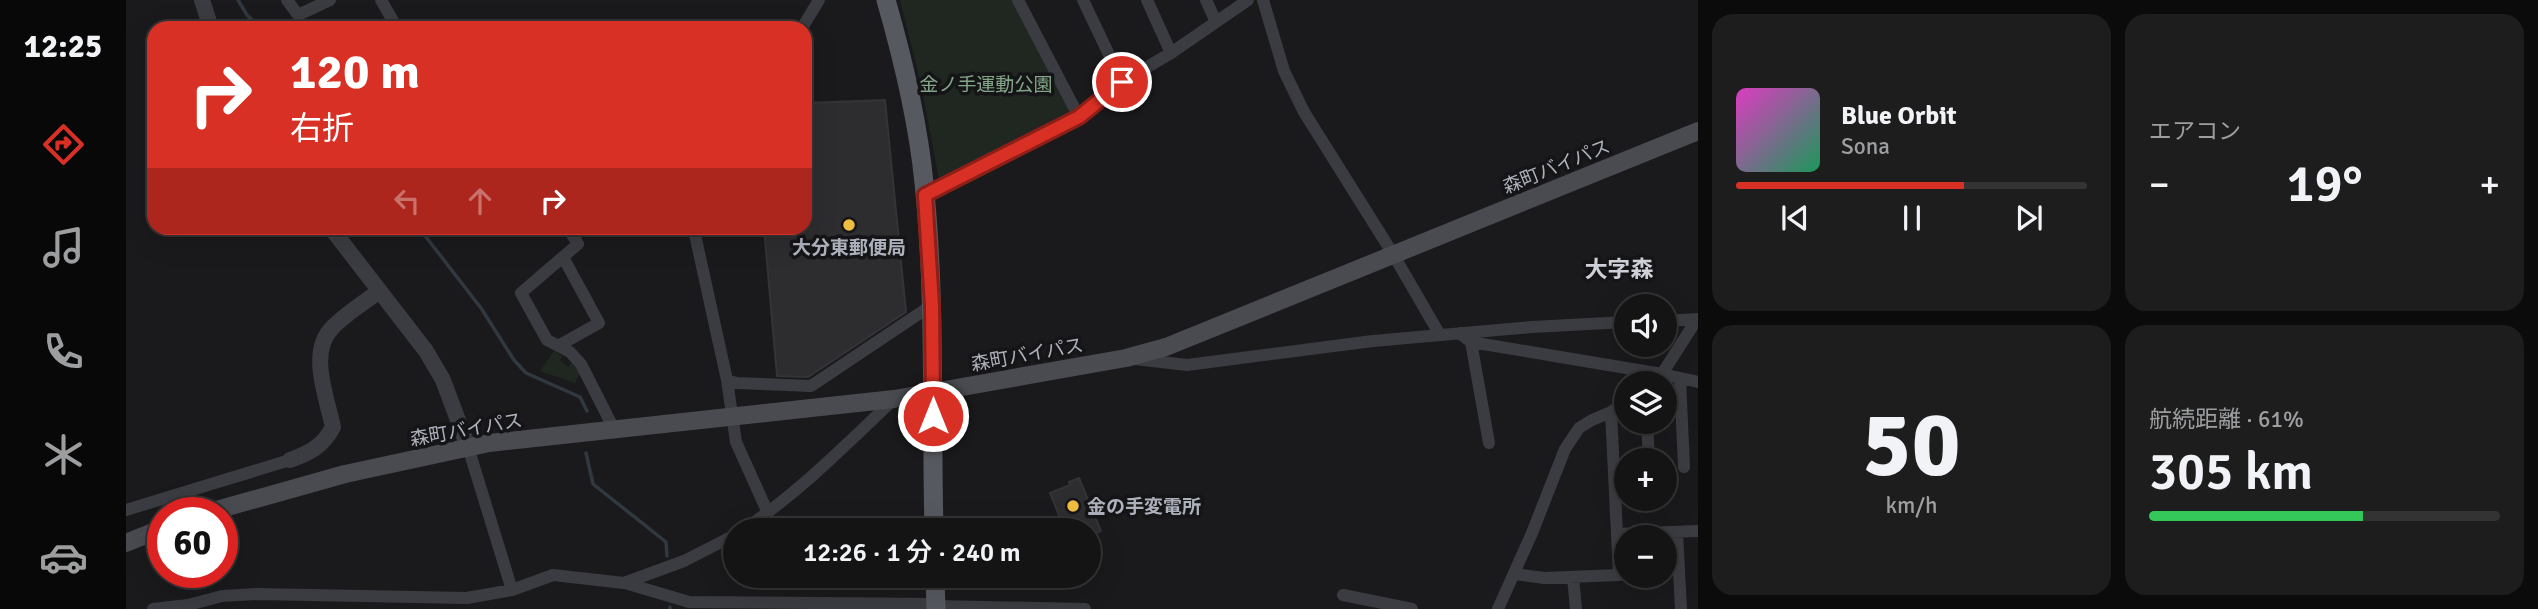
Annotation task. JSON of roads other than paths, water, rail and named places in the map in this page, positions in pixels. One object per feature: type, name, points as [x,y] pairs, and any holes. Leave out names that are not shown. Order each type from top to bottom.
[{"type":"main road","points":[[886,0],[910,93],[925,195],[932,305],[934,518]]},
{"type":"main road","name":"森町バイパス","points":[[238,504],[345,474],[468,447],[731,415],[894,399],[1126,358],[1166,347],[1698,131]]},
{"type":"main road","points":[[126,542],[147,534]]},
{"type":"main road","points":[[935,588],[936,606]]},
{"type":"street","points":[[202,0],[209,21]]},
{"type":"street","points":[[288,0],[298,15],[330,0]]},
{"type":"street","points":[[381,0],[393,21]]},
{"type":"street","points":[[806,21],[819,0]]},
{"type":"street","points":[[1018,0],[1079,117]]},
{"type":"street","points":[[1083,0],[1122,82]]},
{"type":"street","points":[[1147,0],[1171,53]]},
{"type":"street","points":[[1206,0],[1216,22]]},
{"type":"street","points":[[925,195],[1079,117],[1122,82],[1171,53],[1248,0]]},
{"type":"street","points":[[1263,0],[1284,71],[1304,112],[1440,335]]},
{"type":"street","points":[[336,235],[426,351],[443,380],[468,447],[512,590]]},
{"type":"street","points":[[572,235],[578,244],[521,293],[547,340],[570,352],[581,364],[614,429]]},
{"type":"street","points":[[697,235],[727,380],[736,442],[768,513]]},
{"type":"street","points":[[558,346],[599,323],[563,257]]},
{"type":"street","points":[[126,510],[290,460],[320,446],[333,427],[321,369],[320,351],[323,341],[332,328],[379,291]]},
{"type":"street","points":[[727,380],[736,383],[811,386],[932,305]]},
{"type":"street","points":[[1677,320],[1698,319]]},
{"type":"street","points":[[1664,371],[1698,319]]},
{"type":"street","points":[[1465,337],[1532,327],[1614,323]]},
{"type":"street","points":[[1126,358],[1187,365],[1440,335],[1465,337],[1646,371]]},
{"type":"street","points":[[1465,337],[1489,443]]},
{"type":"street","points":[[1677,378],[1698,382]]},
{"type":"street","points":[[1680,379],[1684,467]]},
{"type":"street","points":[[761,518],[826,464],[894,399]]},
{"type":"street","points":[[1498,609],[1515,574],[1565,449],[1579,428],[1614,410]]},
{"type":"street","points":[[1611,412],[1617,525]]},
{"type":"street","points":[[1677,532],[1698,531]]},
{"type":"street","points":[[624,583],[684,561],[723,541]]},
{"type":"street","points":[[1677,547],[1681,609]]},
{"type":"street","points":[[1515,574],[1544,578],[1614,575]]},
{"type":"street","points":[[153,609],[188,605],[222,596],[257,594],[467,598],[512,590],[553,576],[624,583],[689,602],[752,606],[1085,609]]},
{"type":"street","points":[[1573,577],[1576,609]]},
{"type":"street","points":[[1343,595],[1412,609]]},
{"type":"waterway","points":[[238,0],[253,21]]},
{"type":"waterway","points":[[424,235],[481,308],[514,360],[526,373],[580,397],[587,411]]},
{"type":"waterway","points":[[586,453],[593,484],[666,542],[667,556]]},
{"type":"place","name":"大分東郵便局","points":[[849,225]]},
{"type":"place","name":"金の手変電所","points":[[1073,506]]},
{"type":"district","name":"大字森","points":[[1619,269]]},
{"type":"park label","name":"金ノ手運動公園","points":[[986,84]]}]
